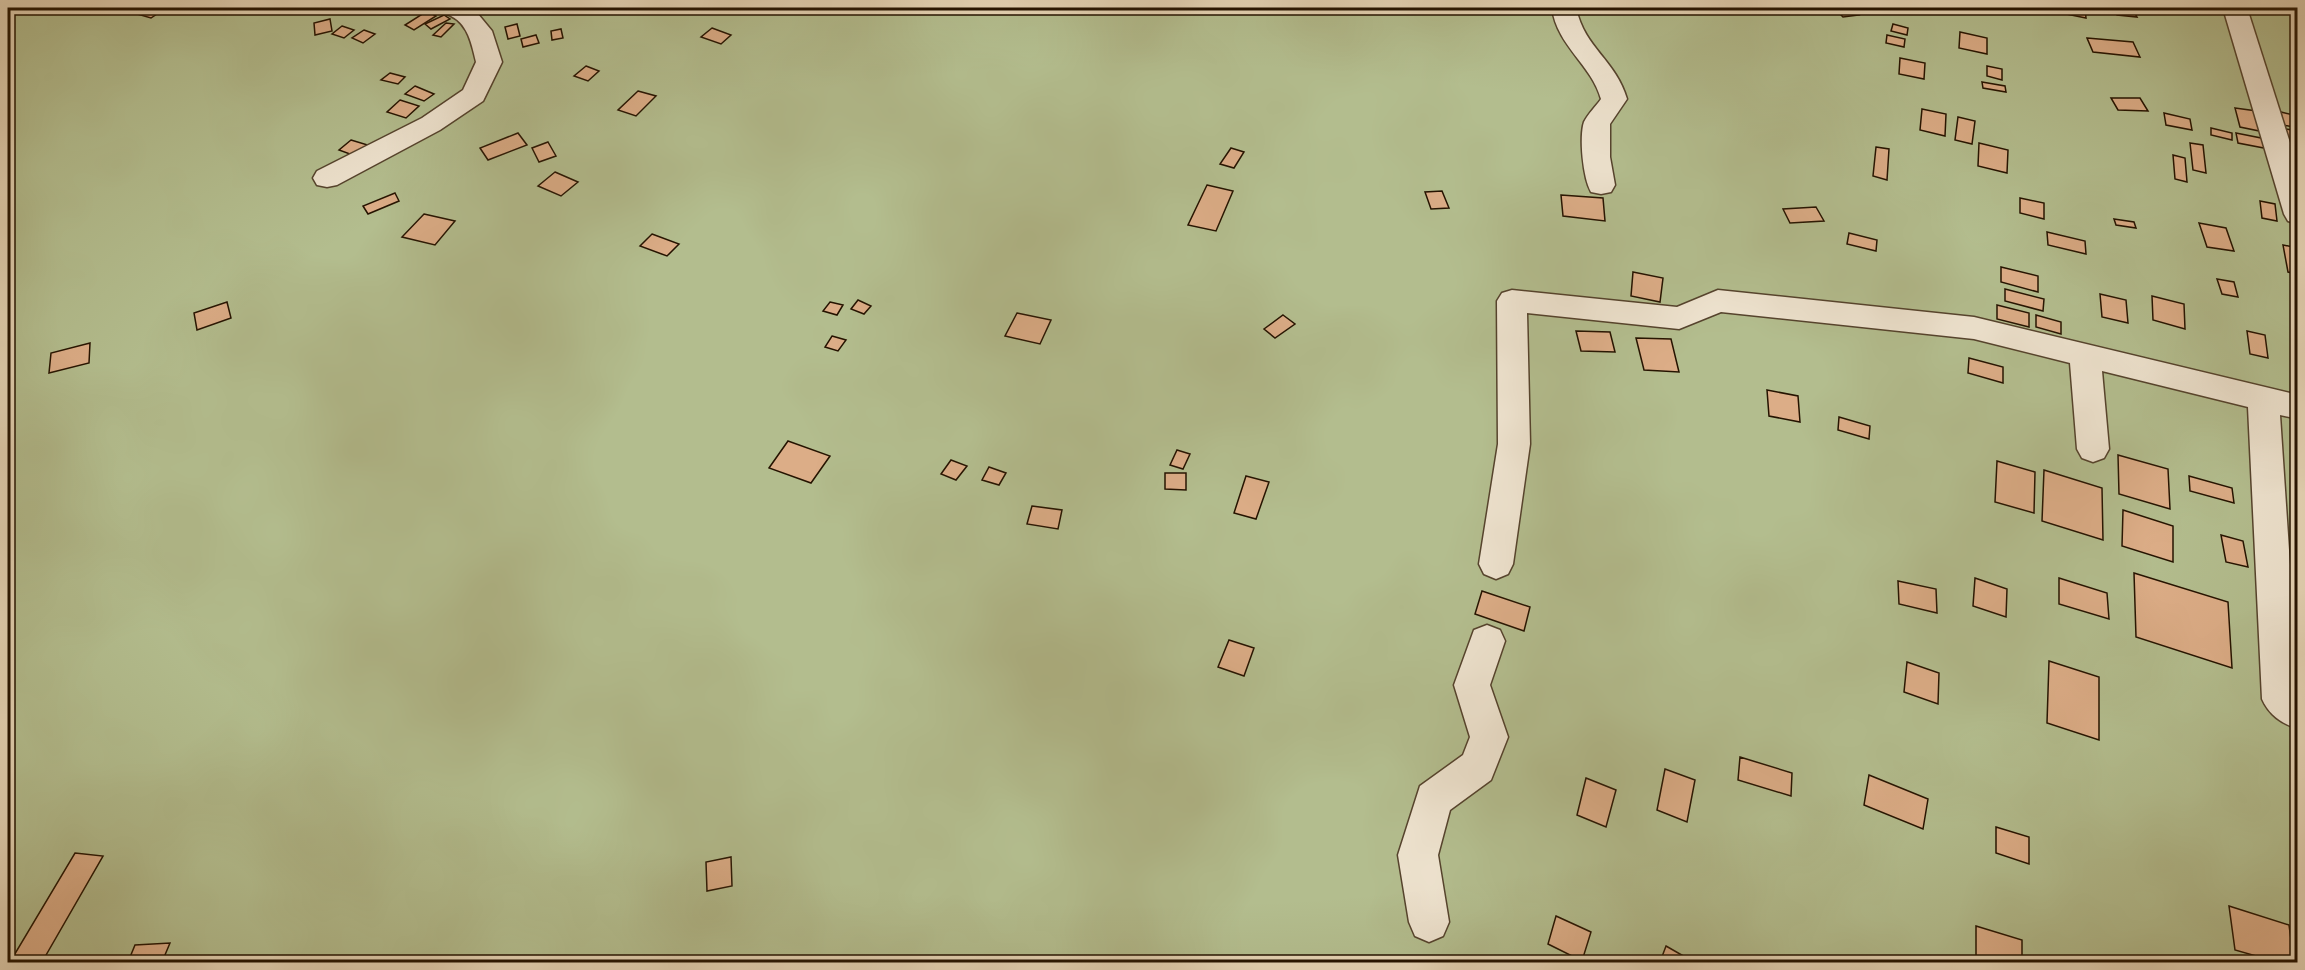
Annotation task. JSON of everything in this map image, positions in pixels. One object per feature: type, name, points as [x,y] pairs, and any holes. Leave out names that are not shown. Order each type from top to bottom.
[{"type":"street","points":[[327,178],[431,124],[474,94],[489,62],[480,32],[462,10],[452,8]]},
{"type":"street","points":[[1564,8],[1565,19],[1580,49],[1608,81],[1614,99],[1597,123],[1596,157],[1601,185]]},
{"type":"street","points":[[2235,8],[2298,214]]},
{"type":"street","points":[[1496,564],[1514,444],[1512,302],[1679,318],[1718,301],[1974,328],[2298,407]]},
{"type":"street","points":[[2085,356],[2093,449]]},
{"type":"street","points":[[2263,399],[2280,699],[2298,712]]},
{"type":"street","points":[[1429,922],[1418,855],[1434,799],[1478,767],[1489,737],[1472,685],[1487,641]]},
{"type":"green space","points":[[8,8],[2297,8],[2297,962],[8,962]]},
{"type":"building","points":[[145,8],[166,8],[151,18],[137,14]]},
{"type":"building","points":[[1834,8],[1852,8],[1859,15],[1843,17]]},
{"type":"building","points":[[2051,8],[2085,8],[2086,18],[2051,11]]},
{"type":"building","points":[[2114,8],[2132,8],[2137,17],[2117,15]]},
{"type":"building","points":[[427,11],[436,16],[414,30],[405,25]]},
{"type":"building","points":[[444,15],[450,19],[431,29],[425,24]]},
{"type":"building","points":[[330,19],[332,31],[315,35],[314,23]]},
{"type":"building","points":[[446,23],[454,24],[441,37],[433,35]]},
{"type":"building","points":[[517,24],[520,36],[508,39],[505,27]]},
{"type":"building","points":[[1893,24],[1908,28],[1907,35],[1891,31]]},
{"type":"building","points":[[342,26],[354,30],[344,38],[332,34]]},
{"type":"building","points":[[712,28],[731,35],[721,44],[701,37]]},
{"type":"building","points":[[561,29],[563,38],[552,40],[551,31]]},
{"type":"building","points":[[364,30],[375,34],[363,43],[352,38]]},
{"type":"building","points":[[1960,32],[1987,38],[1987,54],[1959,48]]},
{"type":"building","points":[[536,35],[539,43],[523,47],[521,39]]},
{"type":"building","points":[[1887,35],[1905,39],[1904,47],[1886,43]]},
{"type":"building","points":[[2087,38],[2133,42],[2140,57],[2093,52]]},
{"type":"building","points":[[1900,58],[1925,63],[1924,79],[1899,74]]},
{"type":"building","points":[[586,66],[599,71],[588,81],[574,76]]},
{"type":"building","points":[[1987,66],[2002,69],[2002,80],[1987,76]]},
{"type":"building","points":[[390,73],[405,77],[398,84],[381,80]]},
{"type":"building","points":[[1982,82],[2005,86],[2006,92],[1983,88]]},
{"type":"building","points":[[415,86],[434,94],[424,101],[405,94]]},
{"type":"building","points":[[638,91],[656,96],[636,116],[618,110]]},
{"type":"building","points":[[2111,98],[2140,98],[2148,111],[2118,110]]},
{"type":"building","points":[[400,100],[419,106],[406,118],[387,112]]},
{"type":"building","points":[[2235,108],[2264,112],[2269,133],[2240,127]]},
{"type":"building","points":[[1922,109],[1946,114],[1945,136],[1920,130]]},
{"type":"building","points":[[2281,112],[2298,116],[2298,128],[2283,125]]},
{"type":"building","points":[[2164,113],[2190,119],[2192,130],[2166,125]]},
{"type":"building","points":[[1958,117],[1975,121],[1972,144],[1955,140]]},
{"type":"building","points":[[2211,128],[2232,133],[2232,140],[2211,135]]},
{"type":"building","points":[[2279,128],[2298,131],[2298,141],[2281,138]]},
{"type":"building","points":[[518,133],[527,145],[488,160],[480,148]]},
{"type":"building","points":[[2236,133],[2266,139],[2269,149],[2238,143]]},
{"type":"building","points":[[351,140],[371,146],[358,157],[339,150]]},
{"type":"building","points":[[548,142],[556,156],[539,162],[532,148]]},
{"type":"building","points":[[1979,143],[2008,150],[2007,173],[1978,166]]},
{"type":"building","points":[[2190,143],[2203,145],[2206,173],[2193,170]]},
{"type":"building","points":[[1876,147],[1889,149],[1887,180],[1873,176]]},
{"type":"building","points":[[1231,148],[1244,152],[1234,168],[1220,164]]},
{"type":"building","points":[[2173,155],[2185,158],[2187,182],[2175,179]]},
{"type":"building","points":[[555,172],[578,182],[561,196],[538,186]]},
{"type":"building","points":[[1207,185],[1233,191],[1216,231],[1188,225]]},
{"type":"building","points":[[1442,191],[1449,208],[1431,209],[1425,192]]},
{"type":"building","points":[[395,193],[399,201],[368,214],[363,206]]},
{"type":"building","points":[[1561,195],[1603,198],[1605,221],[1563,216]]},
{"type":"building","points":[[2020,198],[2044,203],[2044,219],[2020,213]]},
{"type":"building","points":[[2260,201],[2275,204],[2277,221],[2262,218]]},
{"type":"building","points":[[1816,207],[1824,221],[1790,223],[1783,209]]},
{"type":"building","points":[[424,214],[455,221],[435,245],[402,237]]},
{"type":"building","points":[[2114,219],[2134,222],[2136,228],[2116,225]]},
{"type":"building","points":[[2199,223],[2226,228],[2234,251],[2207,247]]},
{"type":"building","points":[[2047,232],[2085,241],[2086,254],[2048,245]]},
{"type":"building","points":[[1849,233],[1877,240],[1876,251],[1847,244]]},
{"type":"building","points":[[652,234],[679,244],[667,256],[640,246]]},
{"type":"building","points":[[2283,245],[2298,248],[2298,274],[2288,272]]},
{"type":"building","points":[[2001,267],[2038,276],[2038,292],[2001,282]]},
{"type":"building","points":[[1633,272],[1663,278],[1660,302],[1631,296]]},
{"type":"building","points":[[2217,279],[2234,282],[2238,297],[2222,294]]},
{"type":"building","points":[[2005,289],[2044,299],[2043,311],[2005,301]]},
{"type":"building","points":[[2100,294],[2126,300],[2128,323],[2102,317]]},
{"type":"building","points":[[2152,296],[2184,304],[2185,329],[2153,320]]},
{"type":"building","points":[[858,300],[871,306],[864,314],[851,309]]},
{"type":"building","points":[[227,302],[231,318],[197,330],[194,313]]},
{"type":"building","points":[[830,302],[843,305],[837,315],[823,311]]},
{"type":"building","points":[[1997,305],[2029,313],[2029,327],[1997,319]]},
{"type":"building","points":[[1017,313],[1051,320],[1040,344],[1005,336]]},
{"type":"building","points":[[1283,315],[1295,324],[1275,338],[1264,329]]},
{"type":"building","points":[[2036,315],[2061,322],[2061,334],[2036,327]]},
{"type":"building","points":[[1576,331],[1610,332],[1615,352],[1581,351]]},
{"type":"building","points":[[2247,331],[2265,335],[2268,358],[2250,354]]},
{"type":"building","points":[[832,336],[846,340],[838,351],[825,347]]},
{"type":"building","points":[[1636,338],[1671,339],[1679,372],[1644,370]]},
{"type":"building","points":[[90,343],[89,363],[49,373],[51,353]]},
{"type":"building","points":[[1969,358],[2003,367],[2003,383],[1968,373]]},
{"type":"building","points":[[1767,390],[1798,396],[1800,422],[1769,416]]},
{"type":"building","points":[[1839,417],[1870,426],[1869,439],[1838,430]]},
{"type":"building","points":[[788,441],[830,456],[811,483],[769,468]]},
{"type":"building","points":[[1177,450],[1190,454],[1183,469],[1170,465]]},
{"type":"building","points":[[2118,455],[2168,469],[2170,509],[2119,494]]},
{"type":"building","points":[[951,460],[967,466],[956,480],[941,474]]},
{"type":"building","points":[[1997,461],[2035,472],[2034,513],[1995,502]]},
{"type":"building","points":[[989,467],[1006,473],[999,485],[982,480]]},
{"type":"building","points":[[2044,470],[2102,488],[2103,540],[2042,521]]},
{"type":"building","points":[[1165,473],[1186,473],[1186,490],[1165,489]]},
{"type":"building","points":[[1246,476],[1269,482],[1256,519],[1234,513]]},
{"type":"building","points":[[2189,476],[2232,488],[2234,503],[2190,491]]},
{"type":"building","points":[[1032,506],[1062,510],[1058,529],[1027,524]]},
{"type":"building","points":[[2123,510],[2173,526],[2173,562],[2122,546]]},
{"type":"building","points":[[2221,535],[2243,541],[2248,567],[2226,562]]},
{"type":"building","points":[[2134,573],[2228,602],[2232,668],[2136,637]]},
{"type":"building","points":[[1975,578],[2007,589],[2006,617],[1973,606]]},
{"type":"building","points":[[2059,578],[2107,593],[2109,619],[2059,604]]},
{"type":"building","points":[[1898,581],[1936,589],[1937,613],[1899,604]]},
{"type":"building","points":[[1482,591],[1530,607],[1524,631],[1475,614]]},
{"type":"building","points":[[1229,640],[1254,648],[1244,676],[1218,667]]},
{"type":"building","points":[[2049,661],[2099,677],[2099,740],[2047,723]]},
{"type":"building","points":[[1907,662],[1939,673],[1938,704],[1904,692]]},
{"type":"building","points":[[1740,757],[1792,773],[1791,796],[1738,780]]},
{"type":"building","points":[[1665,769],[1695,780],[1687,822],[1657,810]]},
{"type":"building","points":[[1869,775],[1928,799],[1923,829],[1864,805]]},
{"type":"building","points":[[1586,778],[1616,790],[1606,827],[1577,815]]},
{"type":"building","points":[[1996,827],[2029,837],[2029,864],[1996,853]]},
{"type":"building","points":[[75,853],[103,856],[42,962],[10,962]]},
{"type":"building","points":[[731,857],[732,886],[707,891],[706,862]]},
{"type":"building","points":[[2229,906],[2289,925],[2294,962],[2277,962],[2235,950]]},
{"type":"building","points":[[1556,916],[1591,932],[1582,961],[1548,944]]},
{"type":"building","points":[[1976,926],[2022,940],[2022,962],[1976,960]]},
{"type":"building","points":[[170,943],[162,962],[128,962],[135,945]]},
{"type":"building","points":[[1666,946],[1694,962],[1660,962]]}]
